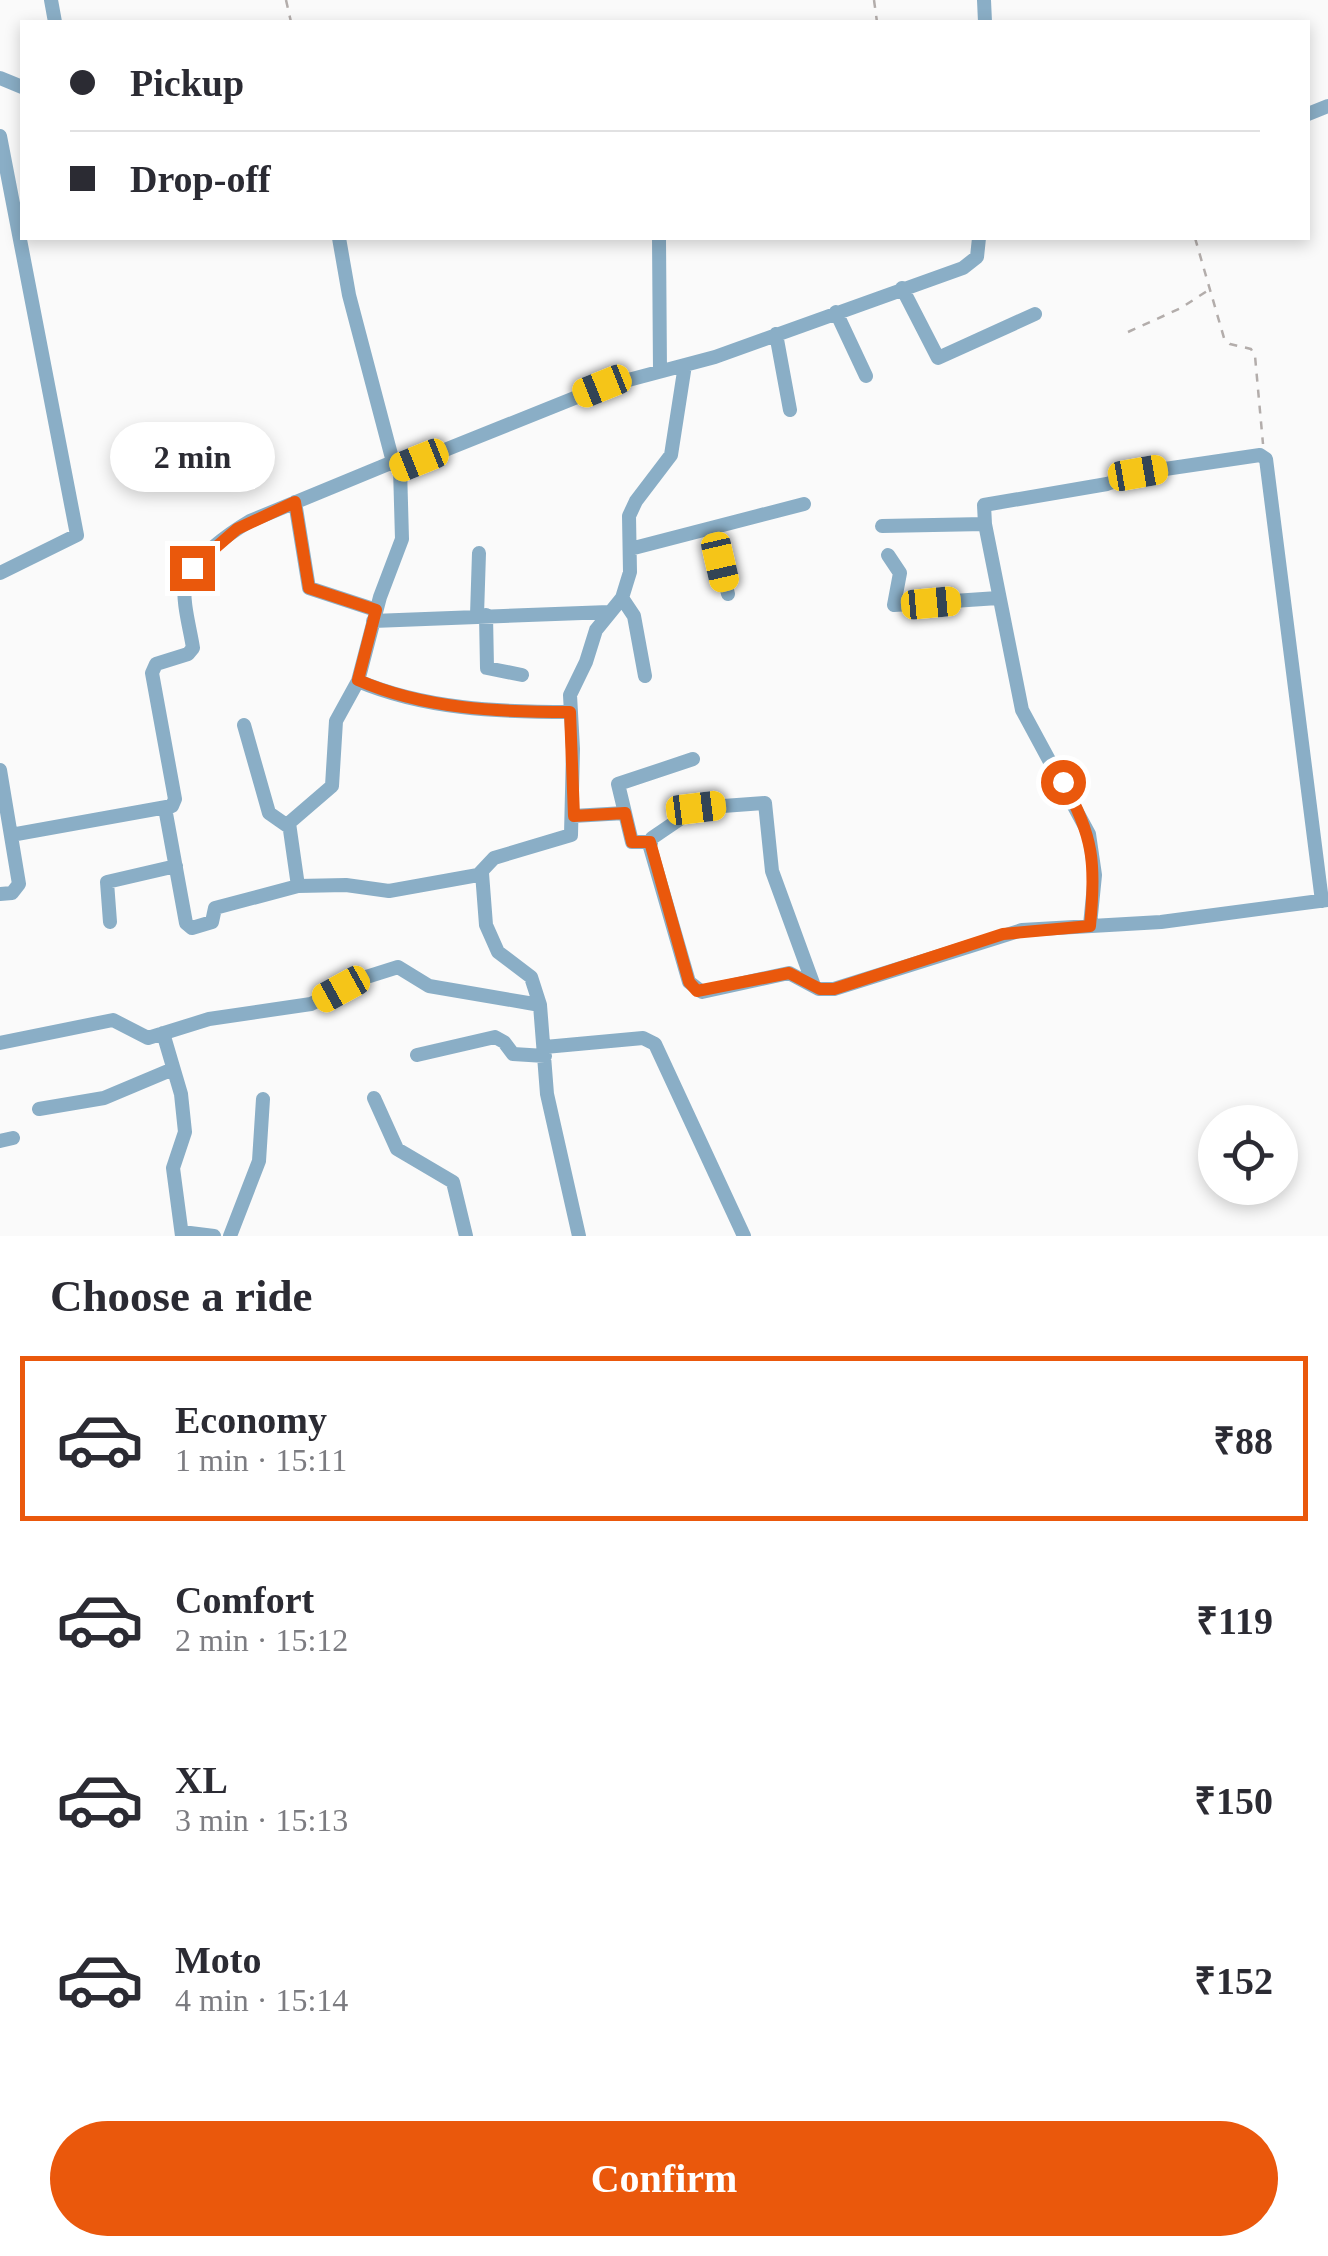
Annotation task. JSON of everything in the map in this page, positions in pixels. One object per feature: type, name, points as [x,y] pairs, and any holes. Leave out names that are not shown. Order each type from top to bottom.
[{"type":"street","points":[[0,136],[76,535],[0,573]]},
{"type":"street","points":[[298,886],[291,818],[330,790],[336,722],[358,680],[375,615],[402,540],[396,465],[349,295],[339,240]]},
{"type":"street","points":[[659,240],[660,372]]},
{"type":"street","points":[[12,835],[165,808],[176,799],[152,672],[156,664],[188,654],[193,648],[186,578],[228,535],[295,502],[602,386],[685,365],[971,264],[977,257],[978,240]]},
{"type":"street","points":[[902,288],[938,358],[1034,314]]},
{"type":"street","points":[[836,312],[866,376]]},
{"type":"street","points":[[776,334],[790,410]]},
{"type":"street","points":[[165,808],[186,923],[192,928],[212,922],[215,908],[298,886],[346,885],[389,891],[482,873],[494,858],[568,838],[574,816],[570,696],[586,662],[592,637],[622,598],[630,572],[632,507],[667,462],[674,446],[685,365]]},
{"type":"street","points":[[650,842],[692,988],[709,991],[789,973],[814,986],[834,989],[1003,934],[1161,922],[1325,901],[1264,456],[1160,470],[1107,484],[984,505],[998,598],[1022,710],[1089,834],[1095,875],[1090,926]]},
{"type":"street","points":[[295,502],[309,588],[375,615],[610,612]]},
{"type":"street","points":[[630,549],[804,504]]},
{"type":"street","points":[[882,526],[985,524]]},
{"type":"street","points":[[713,530],[728,594]]},
{"type":"street","points":[[479,553],[487,668],[522,675]]},
{"type":"street","points":[[888,554],[900,573],[894,605],[998,598]]},
{"type":"street","points":[[622,598],[634,616],[645,676]]},
{"type":"street","points":[[358,680],[414,701],[501,711],[570,712]]},
{"type":"street","points":[[244,725],[269,813],[289,827]]},
{"type":"street","points":[[693,759],[620,782],[632,842],[650,842],[692,810],[765,802],[772,871],[814,986]]},
{"type":"street","points":[[0,770],[18,884],[12,893],[0,894]]},
{"type":"street","points":[[574,816],[625,813]]},
{"type":"street","points":[[110,922],[107,882],[176,866]]},
{"type":"street","points":[[482,873],[486,926],[498,952],[531,977],[540,1005],[552,1120],[579,1236]]},
{"type":"street","points":[[0,1043],[113,1020],[144,1038],[208,1019],[311,1004],[360,978],[398,967],[429,986],[540,1005]]},
{"type":"street","points":[[163,1033],[184,1132],[173,1168],[182,1234],[214,1236]]},
{"type":"street","points":[[416,1055],[495,1038],[513,1054],[643,1038],[655,1044],[744,1236]]},
{"type":"street","points":[[39,1109],[104,1098],[173,1069]]},
{"type":"street","points":[[374,1098],[397,1149],[452,1182],[466,1236]]},
{"type":"street","points":[[230,1236],[259,1161],[263,1099]]},
{"type":"path","points":[[1196,240],[1226,342],[1251,349],[1255,356],[1264,456]]},
{"type":"path","points":[[1128,332],[1181,308],[1209,289]]},
{"type":"route","points":[[192,568],[237,529],[295,502],[309,588],[376,610],[358,680],[414,701],[501,711],[570,712],[574,816],[625,813],[632,842],[650,842],[689,982],[697,991],[789,973],[820,989],[834,989],[1003,934],[1090,926],[1094,857],[1080,811],[1063,782]]}]
